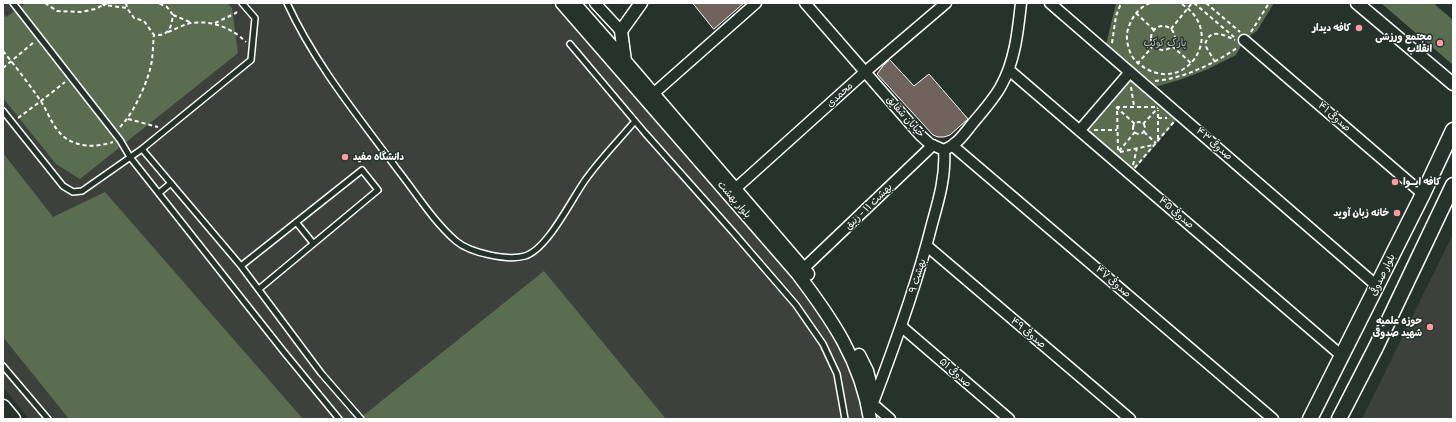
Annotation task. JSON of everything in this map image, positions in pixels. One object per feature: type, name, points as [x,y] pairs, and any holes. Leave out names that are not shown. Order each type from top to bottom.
[{"type":"main road","name":"بلوار صدوقی","points":[[1310,419],[1378,286],[1453,130]]},
{"type":"main road","points":[[1339,419],[1376,347],[1453,185]]},
{"type":"main road","points":[[3,407],[13,419]]},
{"type":"street","name":"بلوار بهشت","points":[[562,3],[798,273],[844,340],[859,374],[870,419]]},
{"type":"street","name":"بلوار بهشت","points":[[574,3],[804,268],[849,333],[867,371],[877,419]]},
{"type":"street","points":[[596,3],[621,31],[625,61]]},
{"type":"street","points":[[621,31],[641,3]]},
{"type":"street","points":[[653,94],[756,3]]},
{"type":"street","name":"خیابان شقایق","points":[[805,3],[920,135],[933,145],[949,148]]},
{"type":"street","name":"محمدی","points":[[736,189],[865,72],[946,3]]},
{"type":"street","points":[[949,148],[1001,87],[1009,70],[1017,34],[1021,3]]},
{"type":"street","name":"صدوقی ۴۳","points":[[1050,3],[1133,69],[1161,104],[1378,286]]},
{"type":"street","points":[[1357,3],[1453,84]]},
{"type":"street","name":"صدوقی ۴۱","points":[[1245,39],[1423,194]]},
{"type":"street","points":[[1082,130],[1133,69]]},
{"type":"street","name":"صدوقی ۴۵","points":[[1009,70],[1115,156],[1132,173],[1342,356]]},
{"type":"street","name":"بهشت ۱۱ - زنبق","points":[[804,268],[933,145]]},
{"type":"street","name":"بهشت ۹","points":[[874,403],[902,327],[927,246],[944,177],[949,148]]},
{"type":"street","name":"صدوقی ۴۷","points":[[949,148],[1273,419]]},
{"type":"street","name":"صدوقی ۴۹","points":[[927,246],[1130,419]]},
{"type":"street","name":"صدوقی ۵۱","points":[[902,327],[1008,419]]},
{"type":"street","points":[[874,403],[890,419]]},
{"type":"lane","points":[[13,3],[120,140],[130,157],[284,352],[339,419]]},
{"type":"lane","points":[[287,3],[315,56],[354,111],[430,212],[457,242],[476,251],[508,258],[526,256],[538,248],[555,228],[587,178],[635,121]]},
{"type":"lane","points":[[3,111],[63,186],[73,192],[82,191],[142,149],[250,60],[255,18],[240,6]]},
{"type":"lane","points":[[570,44],[635,121],[733,232],[800,312],[823,344],[837,374],[845,419]]},
{"type":"lane","points":[[142,149],[241,266],[321,373],[361,419]]},
{"type":"lane","points":[[241,266],[362,170],[378,190],[259,289]]},
{"type":"lane","points":[[159,194],[171,183]]},
{"type":"lane","points":[[296,222],[313,243]]},
{"type":"lane","points":[[3,366],[48,419]]},
{"type":"path","points":[[45,3],[57,10],[81,12],[95,9],[108,3]]},
{"type":"path","points":[[114,133],[128,119],[142,92],[152,62],[154,35],[144,21],[134,18],[127,8],[126,3]]},
{"type":"path","points":[[158,3],[167,7],[173,15],[192,23]]},
{"type":"path","points":[[1112,45],[1116,16],[1121,3]]},
{"type":"path","points":[[1134,107],[1133,69],[1126,37],[1129,24],[1135,13],[1150,3]]},
{"type":"path","points":[[1133,69],[1146,70],[1158,74],[1171,74],[1182,70],[1199,54],[1202,42],[1202,30],[1198,19],[1188,8],[1180,3]]},
{"type":"path","points":[[1171,29],[1193,3],[1238,41],[1216,34],[1206,40],[1206,45],[1215,62]]},
{"type":"path","points":[[1206,3],[1245,39]]},
{"type":"path","points":[[1150,77],[1155,81],[1162,81],[1215,62],[1239,46],[1260,19],[1270,3]]},
{"type":"path","points":[[103,4],[127,8]]},
{"type":"path","points":[[154,35],[162,36],[168,32],[192,23],[215,23],[236,13],[240,6]]},
{"type":"path","points":[[1135,13],[1154,30]]},
{"type":"path","points":[[168,32],[173,15]]},
{"type":"path","points":[[215,23],[240,36],[252,48]]},
{"type":"path","points":[[1164,26],[1171,29],[1175,36],[1172,46],[1163,50],[1154,45],[1151,39],[1154,30],[1164,26]]},
{"type":"path","points":[[3,68],[40,37]]},
{"type":"path","points":[[1082,130],[1154,45]]},
{"type":"path","points":[[1172,46],[1191,63]]},
{"type":"path","points":[[3,52],[41,101],[59,132],[69,140],[84,146],[102,146],[120,140]]},
{"type":"path","points":[[1130,60],[1133,69],[1161,104],[1178,117],[1132,173]]},
{"type":"path","points":[[1133,69],[1141,69]]},
{"type":"path","points":[[12,122],[70,77]]},
{"type":"path","points":[[1108,99],[1135,124]]},
{"type":"path","points":[[1116,107],[1161,104]]},
{"type":"path","points":[[1143,124],[1161,104]]},
{"type":"path","points":[[1156,143],[1161,104]]},
{"type":"path","points":[[1115,156],[1117,130],[1116,107]]},
{"type":"path","points":[[128,119],[166,129]]},
{"type":"path","points":[[1135,124],[1138,122],[1143,124]]},
{"type":"path","points":[[1135,124],[1133,129],[1135,132]]},
{"type":"path","points":[[1143,124],[1145,128],[1144,132],[1156,143]]},
{"type":"path","points":[[1082,130],[1117,130]]},
{"type":"path","points":[[1082,130],[1115,156],[1132,173]]},
{"type":"path","points":[[1115,156],[1135,132]]},
{"type":"path","points":[[1135,132],[1138,134],[1144,132]]},
{"type":"path","points":[[1115,156],[1156,143]]},
{"type":"path","points":[[1132,173],[1137,148]]},
{"type":"shaded area","name":"دانشگاه مفید","points":[[3,3],[552,3],[820,311],[849,360],[858,395],[862,419],[29,419],[3,387]]},
{"type":"shaded area","name":"حوزه علمیه شهید صدوقی","points":[[1453,234],[1453,419],[1362,419]]},
{"type":"green space","points":[[26,3],[227,3],[232,8],[238,53],[80,179],[56,164],[3,98],[3,13],[6,17]]},
{"type":"green space","name":"پارک کوکب","points":[[1116,3],[1274,3],[1257,31],[1244,40],[1236,55],[1206,70],[1155,87],[1106,45]]},
{"type":"green space","name":"مجتمع ورزشی انقلاب","points":[[1381,3],[1433,3],[1453,20],[1453,65]]},
{"type":"green space","name":"پارک کوکب","points":[[1130,74],[1179,117],[1132,173],[1082,130]]},
{"type":"green space","points":[[3,153],[53,217],[105,192],[303,419],[69,419],[3,337]]},
{"type":"green space","points":[[544,271],[666,419],[359,419]]},
{"type":"building","points":[[693,3],[744,3],[714,29]]},
{"type":"building","points":[[890,60],[914,86],[929,74],[968,119],[950,135],[938,137],[933,135],[877,74]]},
{"type":"place","name":"کافه دیدار","points":[[1359,28]]},
{"type":"place","name":"مجتمع ورزشی انقلاب","points":[[1440,43]]},
{"type":"place","name":"دانشگاه مفید","points":[[345,157]]},
{"type":"place","name":"کافه ایــوا","points":[[1395,182]]},
{"type":"place","name":"خانه زبان آوید","points":[[1397,213]]},
{"type":"place","name":"حوزه علمیه شهید صدوقی","points":[[1430,327]]}]
